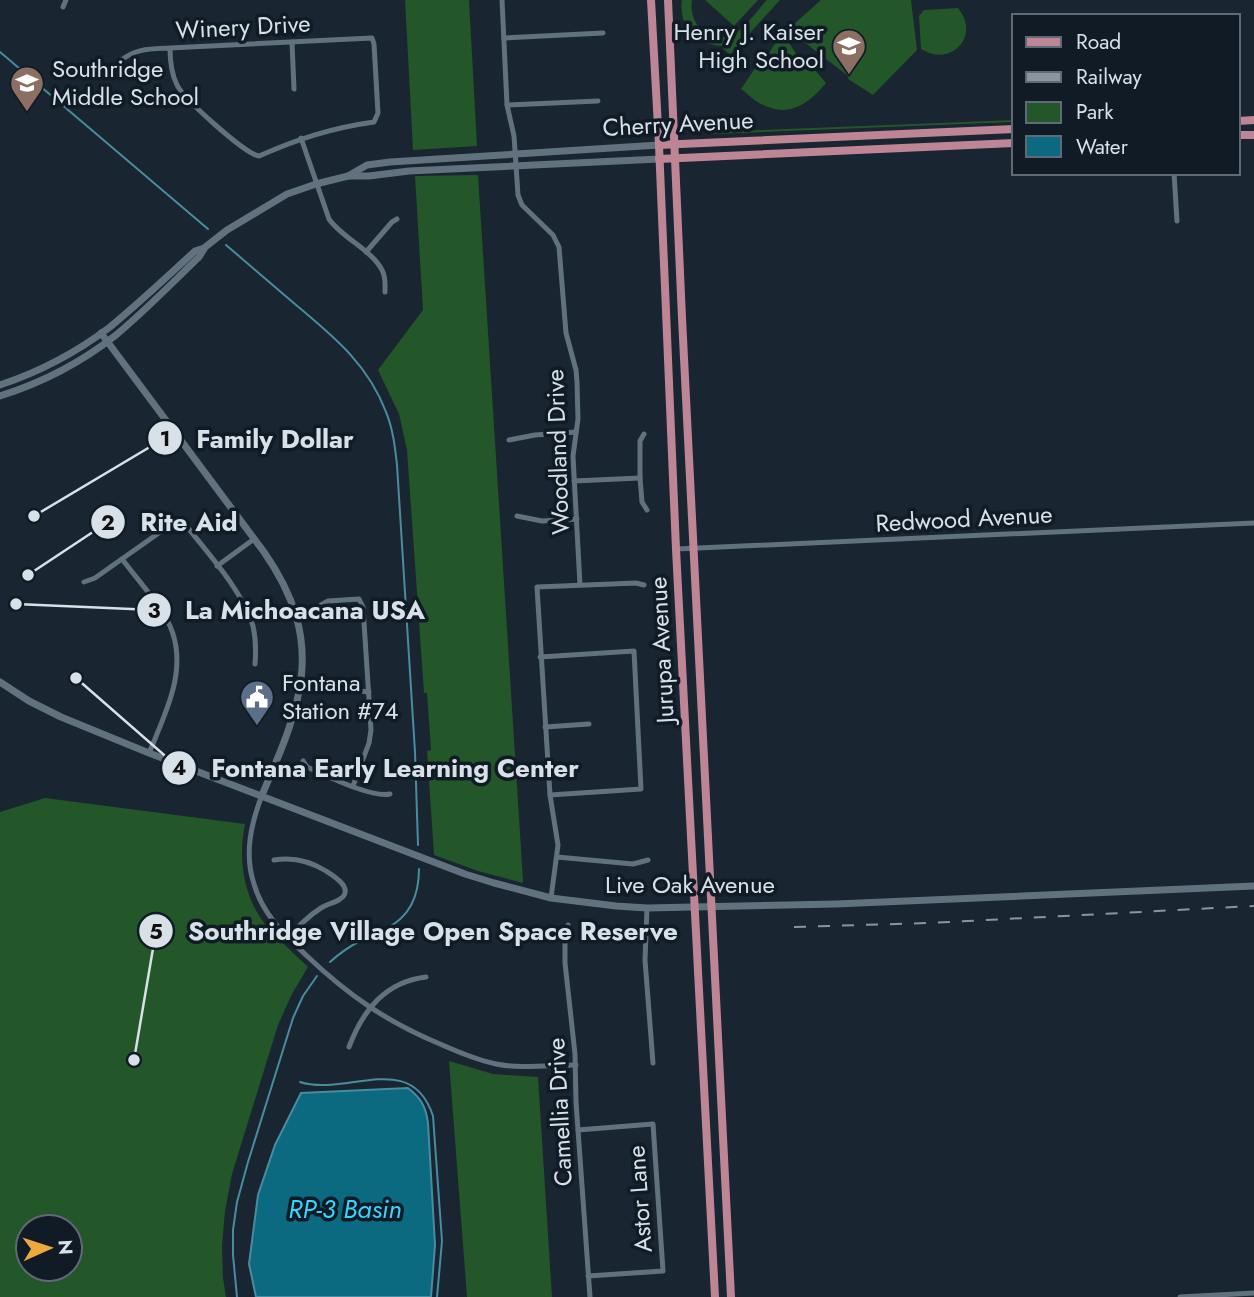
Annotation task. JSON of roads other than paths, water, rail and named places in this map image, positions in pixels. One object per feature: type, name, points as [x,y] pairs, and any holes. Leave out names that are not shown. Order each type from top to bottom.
[{"type":"main road","name":"Jurupa Avenue","points":[[651,0],[715,1297]]},
{"type":"main road","name":"Jurupa Avenue","points":[[668,0],[731,1297]]},
{"type":"main road","name":"Cherry Avenue","points":[[659,145],[1012,129]]},
{"type":"main road","name":"Cherry Avenue","points":[[659,159],[1012,143]]},
{"type":"street","points":[[63,7],[66,0]]},
{"type":"street","name":"Woodland Drive","points":[[502,0],[508,105],[513,129],[517,190],[520,200],[553,235],[560,251],[565,323],[576,370],[578,404],[573,456],[580,585]]},
{"type":"street","points":[[504,38],[603,33]]},
{"type":"street","name":"Winery Drive","points":[[120,61],[133,52],[170,48],[372,38],[379,113],[377,118],[374,122],[350,125],[301,138]]},
{"type":"street","points":[[292,42],[294,89]]},
{"type":"street","points":[[170,48],[173,75],[183,94],[255,156],[301,138],[333,225],[381,267],[385,292]]},
{"type":"street","points":[[508,105],[598,100]]},
{"type":"street","name":"Cherry Avenue","points":[[348,176],[367,165],[416,160],[659,145]]},
{"type":"street","name":"Cherry Avenue","points":[[0,385],[54,362],[101,333],[195,251],[204,248],[227,230],[287,194],[316,184],[348,176],[659,159]]},
{"type":"street","points":[[1174,175],[1177,221]]},
{"type":"street","points":[[366,252],[397,219]]},
{"type":"street","name":"Cherry Avenue","points":[[0,396],[65,368],[107,341],[150,305],[200,257],[204,248]]},
{"type":"street","points":[[101,333],[273,566],[294,607],[302,646],[301,684],[296,707],[253,820],[248,849],[251,875],[268,916],[326,974],[397,1025],[488,1062],[512,1066],[576,1065]]},
{"type":"street","points":[[509,440],[576,432]]},
{"type":"street","points":[[644,434],[640,441],[640,478],[642,502],[647,510]]},
{"type":"street","points":[[574,481],[640,478]]},
{"type":"street","points":[[517,516],[542,521],[576,519]]},
{"type":"street","points":[[84,582],[95,579],[180,518],[243,602],[255,635],[255,664]]},
{"type":"street","name":"Redwood Avenue","points":[[676,549],[1254,523]]},
{"type":"street","points":[[217,566],[254,540]]},
{"type":"street","points":[[122,559],[166,619],[177,652],[175,684],[149,753]]},
{"type":"street","points":[[551,898],[557,857],[556,829],[550,795],[537,587],[636,583],[645,585]]},
{"type":"street","points":[[321,605],[328,601],[359,598],[363,607],[370,738],[353,786]]},
{"type":"street","points":[[540,657],[634,652],[641,789],[550,795]]},
{"type":"street","name":"Live Oak Avenue","points":[[0,682],[39,707],[149,753],[437,863],[494,883],[551,898],[647,908],[836,904],[1254,886]]},
{"type":"street","points":[[301,684],[369,692]]},
{"type":"street","points":[[545,727],[589,724]]},
{"type":"street","points":[[303,761],[307,767],[353,786],[383,796],[390,794]]},
{"type":"street","points":[[557,857],[633,864],[648,860]]},
{"type":"street","points":[[274,860],[286,858],[312,864],[326,870],[341,881],[345,888],[342,899],[320,909],[288,938]]},
{"type":"street","points":[[647,908],[645,960],[653,1063]]},
{"type":"street","name":"Camellia Drive","points":[[568,925],[565,963],[576,1065],[590,1297]]},
{"type":"street","points":[[349,1047],[377,999],[410,979],[426,977]]},
{"type":"street","name":"Astor Lane","points":[[578,1130],[653,1124],[663,1270],[588,1276]]},
{"type":"street","points":[[1180,1297],[1254,1293]]},
{"type":"water","name":"RP-3 Basin","points":[[408,1088],[422,1103],[428,1123],[435,1245],[431,1297],[256,1297],[249,1264],[258,1195],[275,1145],[301,1093]]},
{"type":"waterway","points":[[0,52],[208,229]]},
{"type":"waterway","points":[[226,245],[324,328],[348,352],[370,380],[388,418],[397,465],[415,752],[418,845]]},
{"type":"waterway","points":[[330,962],[349,947],[395,923],[408,911],[415,895],[419,869]]},
{"type":"waterway","points":[[237,1297],[233,1255],[237,1202],[293,1018],[303,996],[317,976]]},
{"type":"waterway","points":[[300,1082],[318,1085],[376,1079],[394,1080],[410,1085],[423,1096],[433,1116],[442,1241],[437,1297]]},
{"type":"railway","points":[[794,927],[929,923],[1254,906]]},
{"type":"place","name":"Henry J. Kaiser High School","points":[[849,76]]},
{"type":"place","name":"Southridge Middle School","points":[[27,113]]},
{"type":"place","name":"Family Dollar","points":[[34,516]]},
{"type":"place","name":"Rite Aid","points":[[28,575]]},
{"type":"place","name":"La Michoacana USA","points":[[16,604]]},
{"type":"place","name":"Fontana Early Learning Center","points":[[76,678]]},
{"type":"place","name":"Fontana Station #74","points":[[257,727]]},
{"type":"place","name":"Southridge Village Open Space Reserve","points":[[134,1060]]}]
